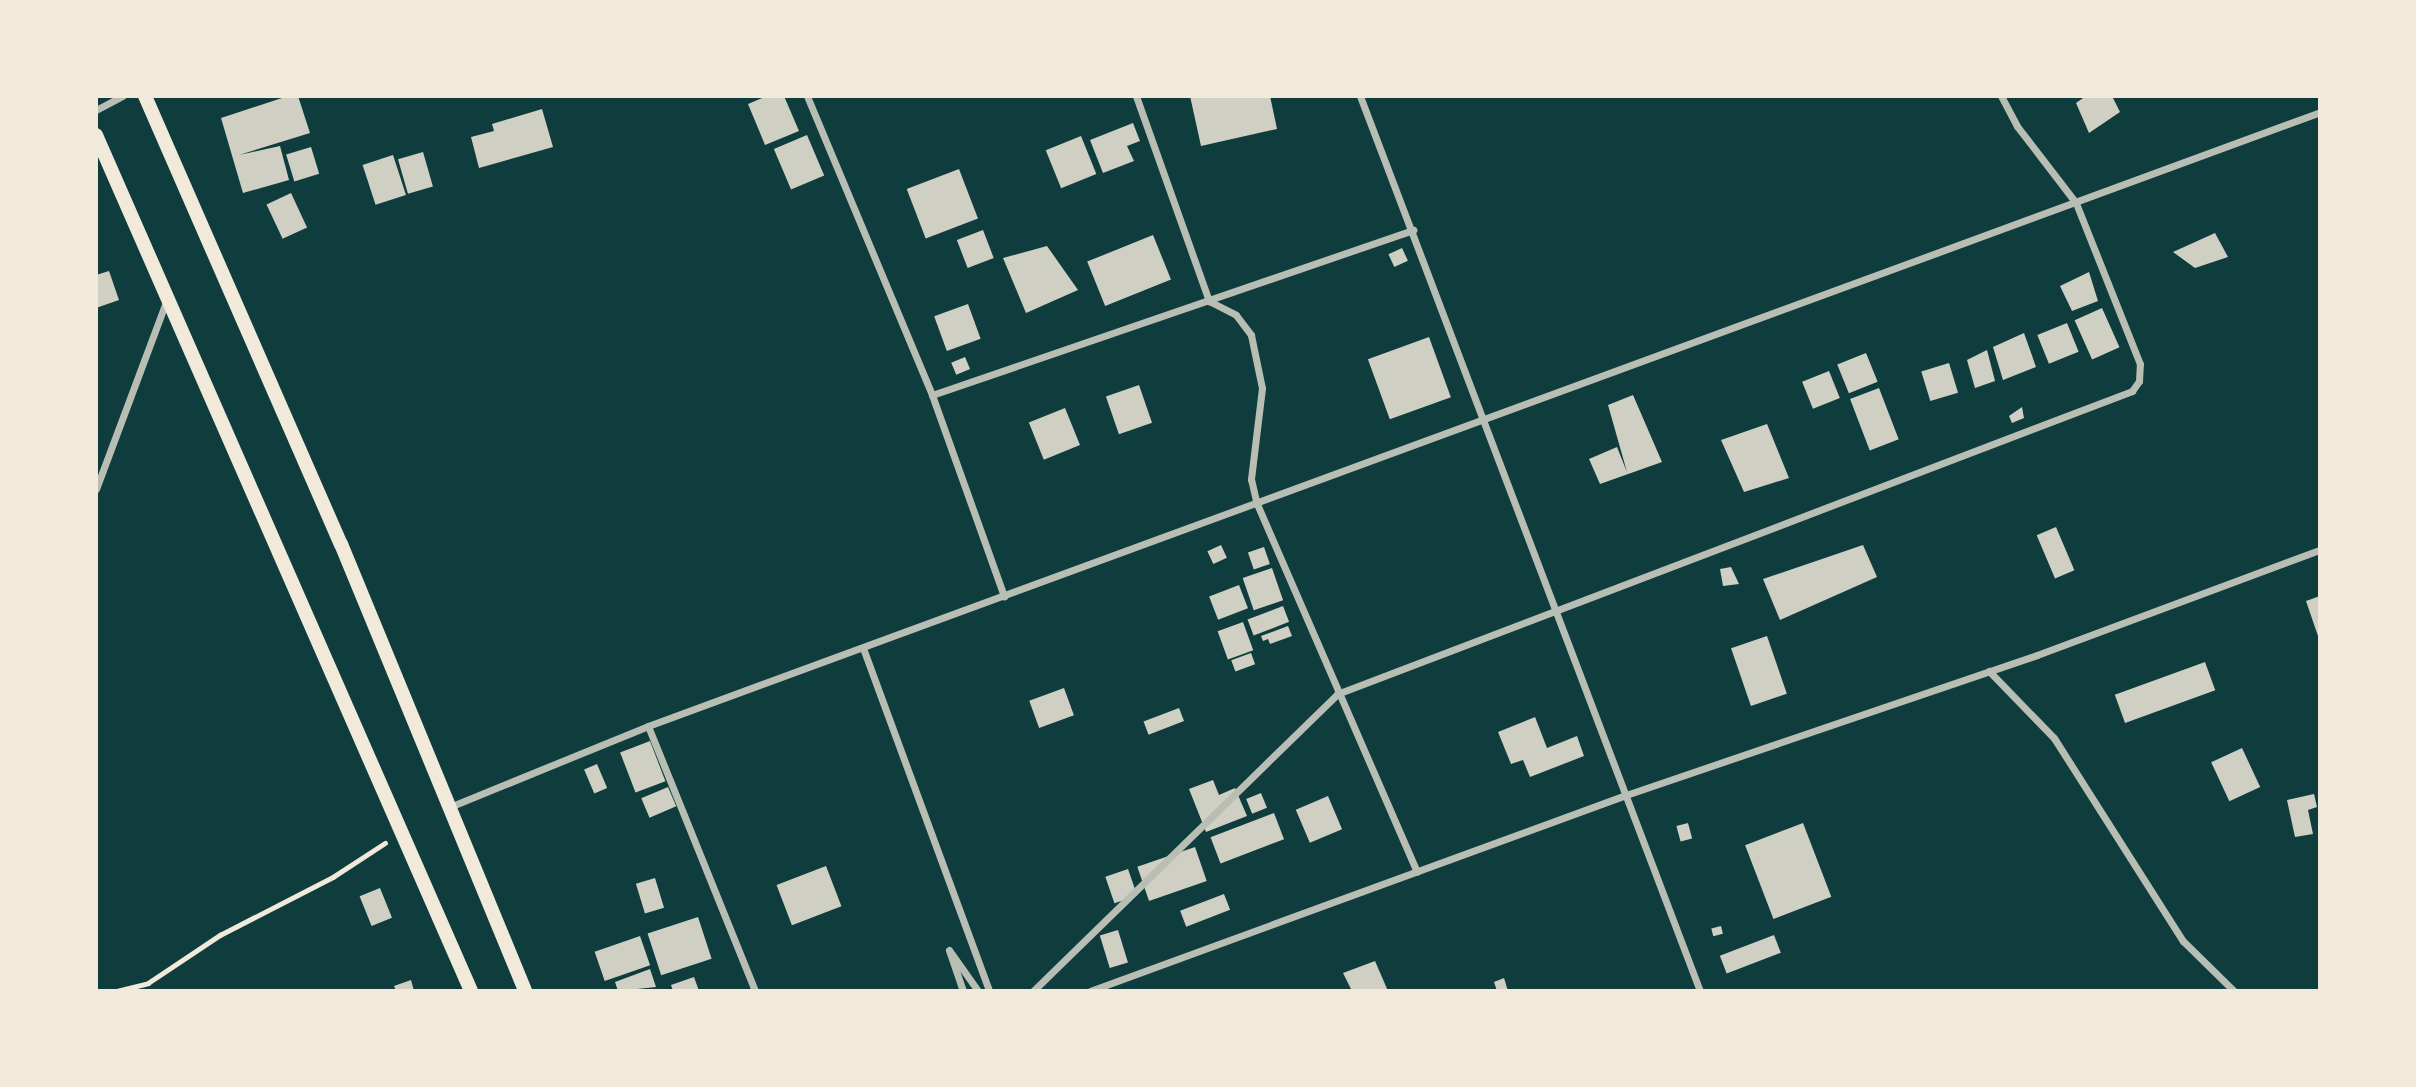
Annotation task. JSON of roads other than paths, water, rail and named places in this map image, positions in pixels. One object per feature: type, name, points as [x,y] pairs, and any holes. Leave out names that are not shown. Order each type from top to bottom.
[{"type":"main road","points":[[145,96],[452,806],[525,991]]},
{"type":"main road","points":[[96,135],[471,991]]},
{"type":"street","points":[[96,110],[122,96]]},
{"type":"street","points":[[807,96],[932,395],[1004,596]]},
{"type":"street","points":[[1136,96],[1209,301],[1236,315],[1251,335],[1262,388],[1251,479],[1257,504],[1416,872]]},
{"type":"street","points":[[1360,96],[1700,991]]},
{"type":"street","points":[[1033,991],[1337,694],[2132,391],[2139,381],[2140,364],[2076,202],[2017,126],[2001,96]]},
{"type":"street","points":[[452,806],[648,726],[2320,112]]},
{"type":"street","points":[[932,395],[1413,230]]},
{"type":"street","points":[[96,489],[168,296]]},
{"type":"street","points":[[1090,991],[1626,795],[1990,671],[2320,550]]},
{"type":"street","points":[[863,649],[989,991]]},
{"type":"street","points":[[1990,671],[2054,738],[2183,941],[2234,991]]},
{"type":"street","points":[[648,726],[755,991]]},
{"type":"street","points":[[963,991],[949,950],[978,991]]}]
